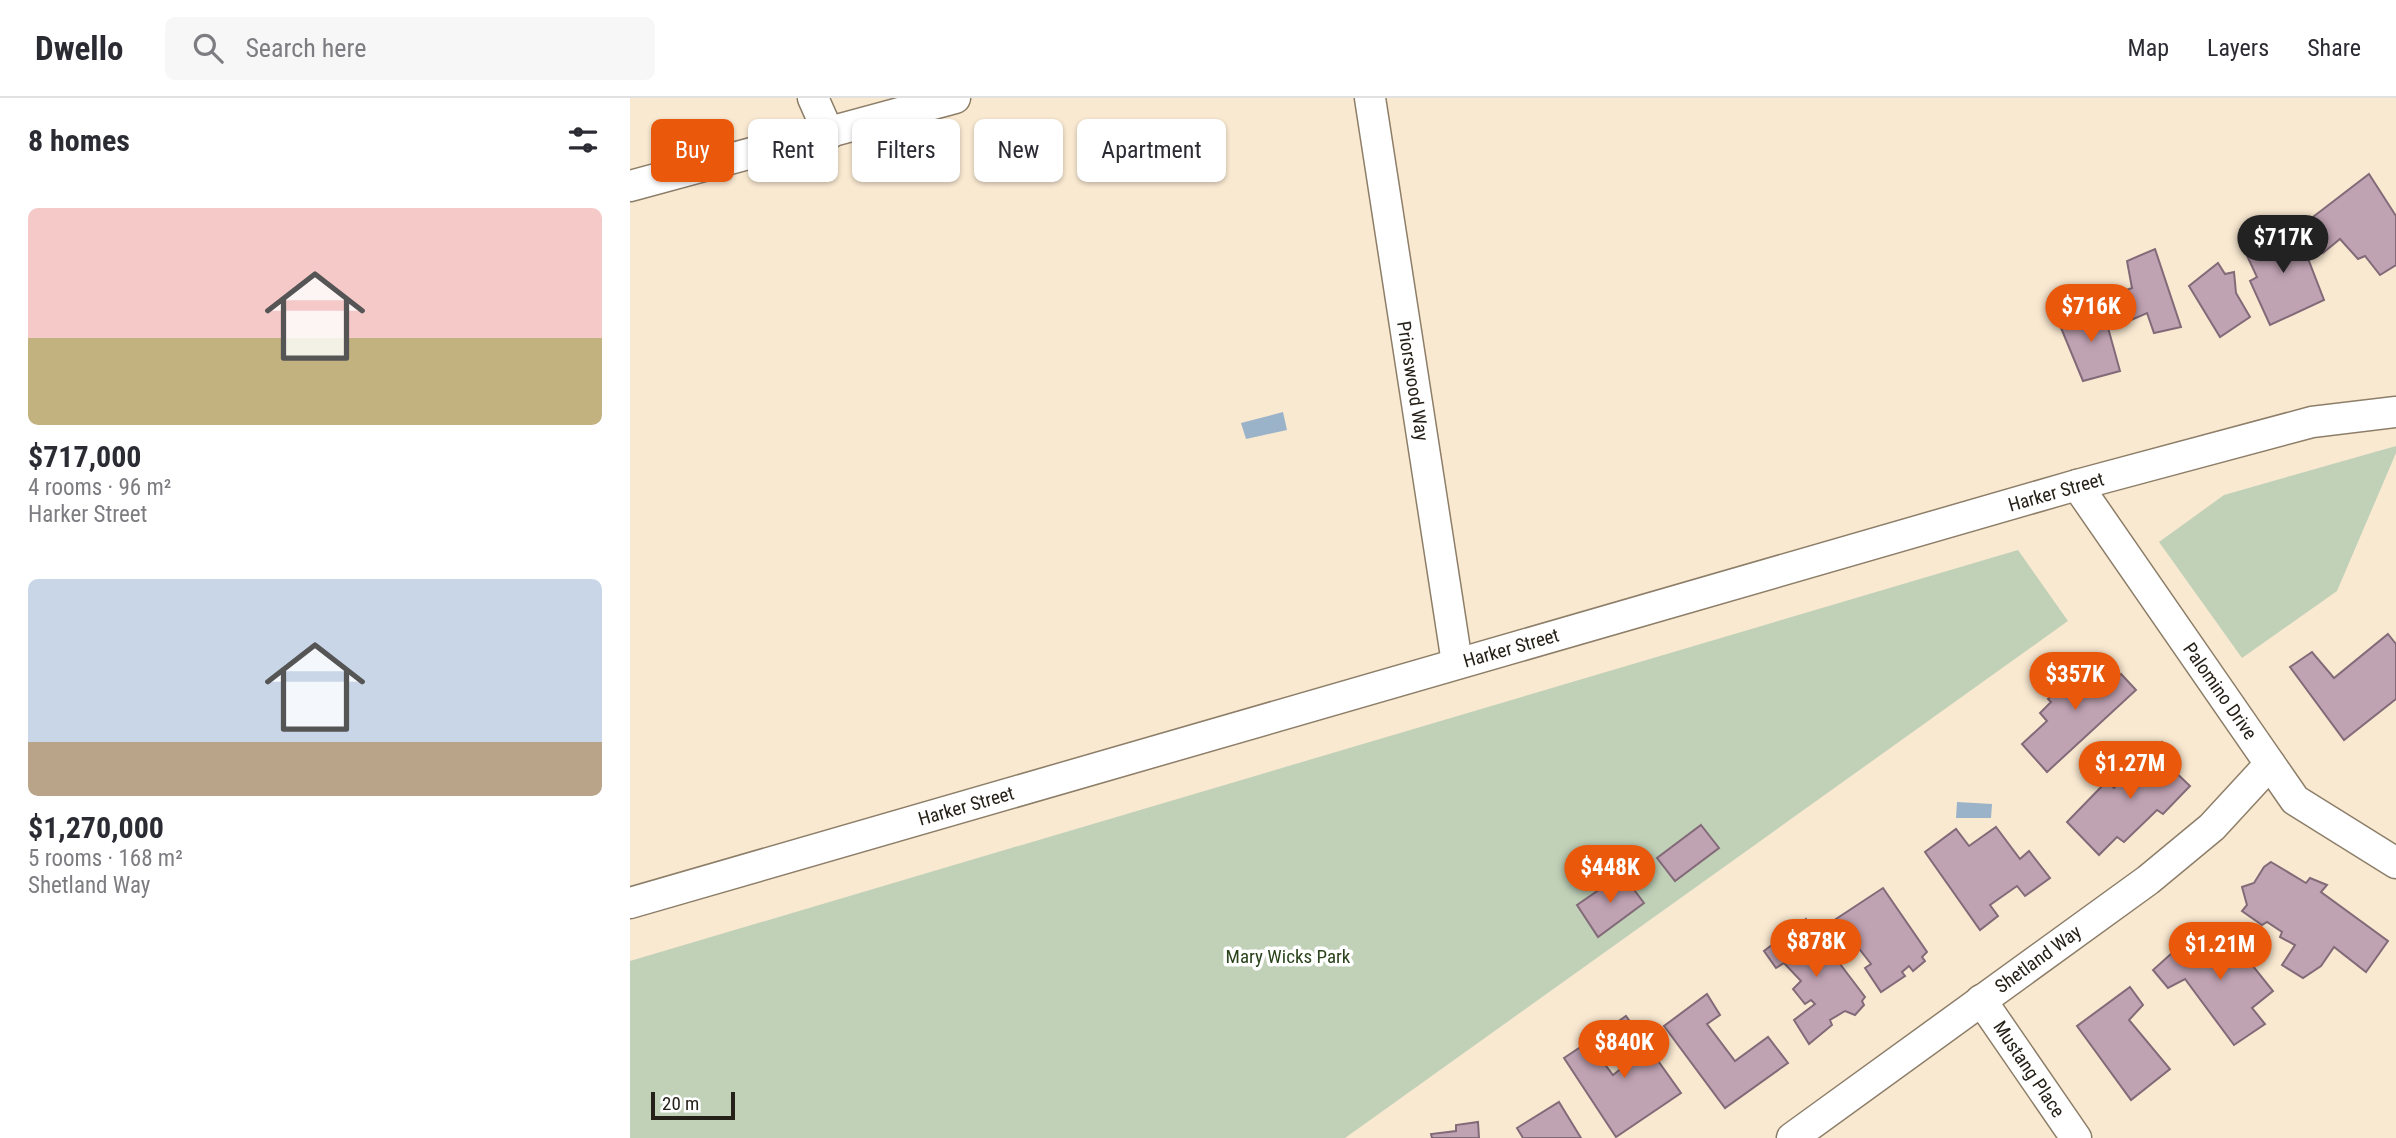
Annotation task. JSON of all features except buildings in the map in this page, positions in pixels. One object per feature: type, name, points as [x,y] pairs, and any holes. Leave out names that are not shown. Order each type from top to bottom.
[{"type":"street","points":[[813,98],[822,119]]},
{"type":"street","points":[[838,131],[954,98]]},
{"type":"street","name":"Priorswood Way","points":[[1370,98],[1457,663]]},
{"type":"street","points":[[630,186],[748,155]]},
{"type":"street","name":"Harker Street","points":[[630,903],[2077,485],[2312,422],[2396,412]]},
{"type":"street","name":"Palomino Drive","points":[[2077,485],[2295,800],[2396,863]]},
{"type":"street","name":"Shetland Way","points":[[1792,1138],[2148,880],[2212,827],[2270,764]]},
{"type":"street","name":"Mustang Place","points":[[1981,1000],[2076,1138]]},
{"type":"green space","points":[[2396,446],[2396,453],[2337,591],[2242,658],[2159,542],[2224,495]]},
{"type":"green space","name":"Mary Wicks Park","points":[[2018,550],[2068,621],[1345,1138],[630,1138],[630,961]]},
{"type":"water","points":[[1283,412],[1287,430],[1246,439],[1241,423]]},
{"type":"water","points":[[1957,802],[1992,804],[1991,818],[1956,818]]}]
